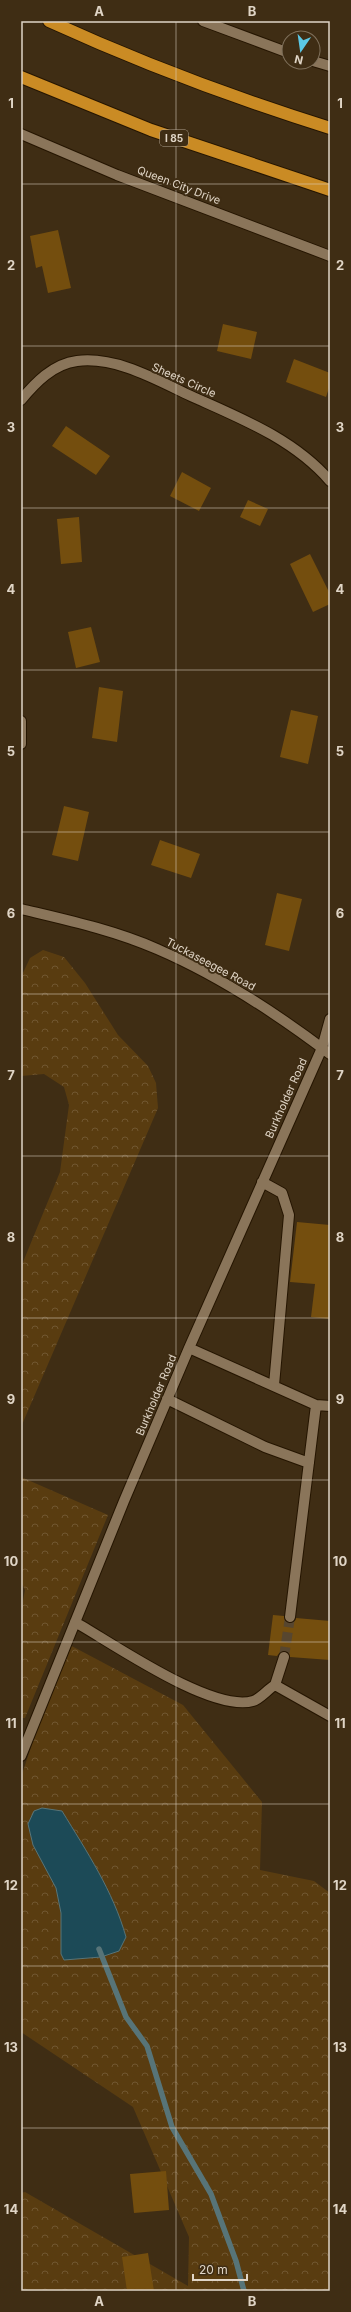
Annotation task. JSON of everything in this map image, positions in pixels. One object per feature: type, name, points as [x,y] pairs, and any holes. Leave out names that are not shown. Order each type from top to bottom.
[{"type":"highway","points":[[49,21],[103,46],[205,87],[330,128]]},
{"type":"highway","name":"I 85","points":[[21,77],[151,130],[330,190]]},
{"type":"street","points":[[203,21],[281,50]]},
{"type":"street","name":"Queen City Drive","points":[[21,134],[117,175],[330,256]]},
{"type":"street","name":"Sheets Circle","points":[[21,400],[43,377],[60,366],[76,361],[112,364],[149,377],[265,431],[296,450],[330,481]]},
{"type":"street","points":[[21,721],[21,744]]},
{"type":"street","name":"Tuckaseegee Road","points":[[21,909],[92,926],[162,951],[236,989],[326,1051]]},
{"type":"street","points":[[326,1051],[330,1019]]},
{"type":"street","name":"Burkholder Road","points":[[21,1756],[189,1348],[262,1182],[326,1051]]},
{"type":"street","points":[[262,1182],[282,1192],[289,1216],[274,1385]]},
{"type":"street","points":[[189,1348],[316,1405],[330,1406]]},
{"type":"street","points":[[167,1399],[265,1446],[309,1463]]},
{"type":"street","points":[[290,1617],[316,1405]]},
{"type":"street","points":[[75,1622],[179,1682],[218,1699],[236,1702],[254,1701],[274,1685],[284,1657]]},
{"type":"street","points":[[274,1685],[330,1716]]},
{"type":"green space","points":[[43,950],[64,957],[85,983],[118,1035],[148,1066],[156,1083],[158,1108],[21,1427],[21,1267],[60,1172],[69,1105],[64,1087],[44,1074],[21,1076],[21,977],[30,958]]},
{"type":"green space","points":[[21,1477],[108,1515],[25,1718],[21,1718],[21,1611],[25,1590],[21,1582]]},
{"type":"green space","points":[[66,1643],[183,1705],[262,1802],[260,1870],[314,1881],[330,1893],[329,2291],[21,2291],[21,2193],[25,2192],[188,2286],[189,2237],[133,2107],[21,2032],[21,1777]]},
{"type":"water","points":[[42,1808],[62,1811],[107,1888],[121,1920],[126,1937],[119,1951],[101,1957],[64,1960],[61,1954],[61,1913],[56,1888],[33,1845],[28,1824],[34,1811]]},
{"type":"building","points":[[58,230],[71,288],[48,293],[42,266],[36,268],[30,236]]},
{"type":"building","points":[[223,324],[257,332],[251,359],[217,351]]},
{"type":"building","points":[[294,359],[330,373],[330,385],[326,397],[286,382]]},
{"type":"building","points":[[66,426],[110,456],[96,475],[52,446]]},
{"type":"building","points":[[182,472],[211,488],[199,511],[170,496]]},
{"type":"building","points":[[248,500],[268,509],[260,526],[240,517]]},
{"type":"building","points":[[79,517],[82,562],[61,564],[57,519]]},
{"type":"building","points":[[310,554],[330,594],[330,604],[313,612],[290,564]]},
{"type":"building","points":[[91,627],[100,662],[76,668],[68,632]]},
{"type":"building","points":[[99,687],[123,691],[117,742],[92,738]]},
{"type":"building","points":[[291,710],[318,716],[308,764],[280,757]]},
{"type":"building","points":[[64,806],[89,812],[78,861],[52,855]]},
{"type":"building","points":[[160,840],[200,854],[191,878],[151,865]]},
{"type":"building","points":[[277,893],[302,899],[289,951],[265,945]]},
{"type":"building","points":[[297,1222],[330,1225],[330,1319],[311,1317],[315,1284],[290,1282]]},
{"type":"building","points":[[273,1615],[284,1616],[286,1622],[290,1623],[295,1621],[296,1618],[330,1621],[330,1660],[290,1657],[286,1651],[280,1652],[277,1656],[268,1655]]},
{"type":"building","points":[[166,2171],[169,2210],[134,2213],[130,2174]]},
{"type":"building","points":[[148,2253],[154,2291],[127,2291],[122,2257]]},
{"type":"waterway","points":[[99,1949],[126,2017],[147,2046],[172,2127],[211,2194],[236,2261],[244,2291]]},
{"type":"tunnel","points":[[284,1657],[290,1617]]}]
